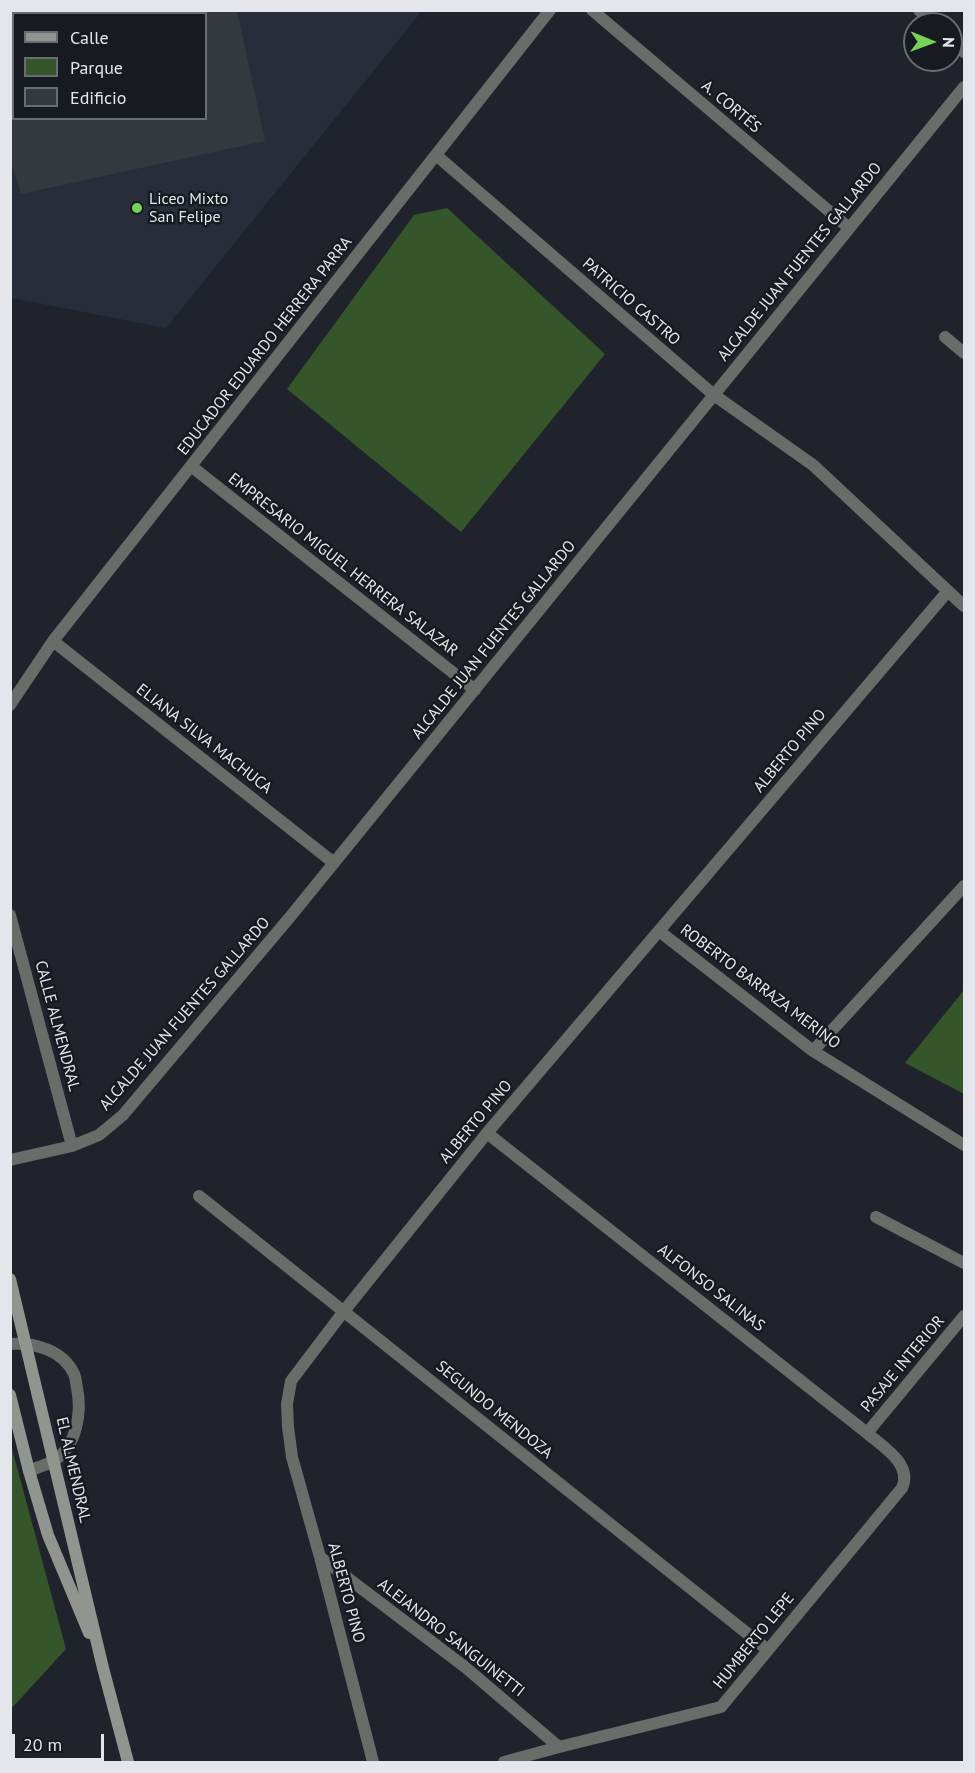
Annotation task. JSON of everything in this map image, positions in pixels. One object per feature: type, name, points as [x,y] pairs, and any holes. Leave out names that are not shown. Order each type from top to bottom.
[{"type":"main road","name":"EL ALMENDRAL","points":[[10,1280],[103,1668],[128,1762]]},
{"type":"main road","name":"EL ALMENDRAL","points":[[10,1395],[48,1535],[103,1668]]},
{"type":"street","name":"EDUCADOR EDUARDO HERRERA PARRA","points":[[10,705],[53,641],[550,10]]},
{"type":"street","name":"A. CORTÉS","points":[[592,10],[849,228]]},
{"type":"street","name":"ALCALDE JUAN FUENTES GALLARDO","points":[[10,1160],[72,1146],[99,1135],[123,1115],[290,917],[964,87]]},
{"type":"street","name":"PATRICIO CASTRO","points":[[436,155],[714,395],[813,465],[964,606]]},
{"type":"street","points":[[945,337],[964,353]]},
{"type":"street","name":"EMPRESARIO MIGUEL HERRERA SALAZAR","points":[[191,466],[475,690]]},
{"type":"street","name":"ALBERTO PINO","points":[[373,1762],[292,1457],[287,1404],[291,1381],[344,1311],[487,1133],[948,591]]},
{"type":"street","name":"ELIANA SILVA MACHUCA","points":[[53,641],[334,863]]},
{"type":"street","points":[[813,1051],[964,886]]},
{"type":"street","name":"CALLE ALMENDRAL","points":[[10,915],[72,1146]]},
{"type":"street","name":"ROBERTO BARRAZA MERINO","points":[[659,931],[813,1051],[964,1145]]},
{"type":"street","name":"ALFONSO SALINAS","points":[[487,1133],[867,1433],[900,1463],[905,1477]]},
{"type":"street","name":"SEGUNDO MENDOZA","points":[[200,1196],[768,1650]]},
{"type":"street","points":[[876,1217],[964,1263]]},
{"type":"street","name":"PASAJE INTERIOR","points":[[867,1433],[964,1316]]},
{"type":"street","points":[[10,1344],[26,1343],[48,1349],[63,1360],[75,1374],[79,1396],[77,1422],[72,1440],[54,1461],[29,1471]]},
{"type":"street","name":"HUMBERTO LEPE","points":[[504,1762],[721,1707],[902,1488],[905,1477]]},
{"type":"street","name":"ALEJANDRO SANGUINETTI","points":[[320,1557],[465,1667],[560,1747]]},
{"type":"shaded area","name":"Liceo Mixto San Felipe","points":[[10,11],[422,11],[166,328],[11,298]]},
{"type":"green space","points":[[447,208],[605,354],[461,532],[287,389],[414,215]]},
{"type":"green space","points":[[964,990],[964,1094],[905,1063]]},
{"type":"green space","points":[[11,1445],[66,1649],[10,1709]]},
{"type":"building","points":[[10,10],[237,10],[265,141],[21,194],[10,159]]},
{"type":"place","name":"Liceo Mixto San Felipe","points":[[137,208]]}]
